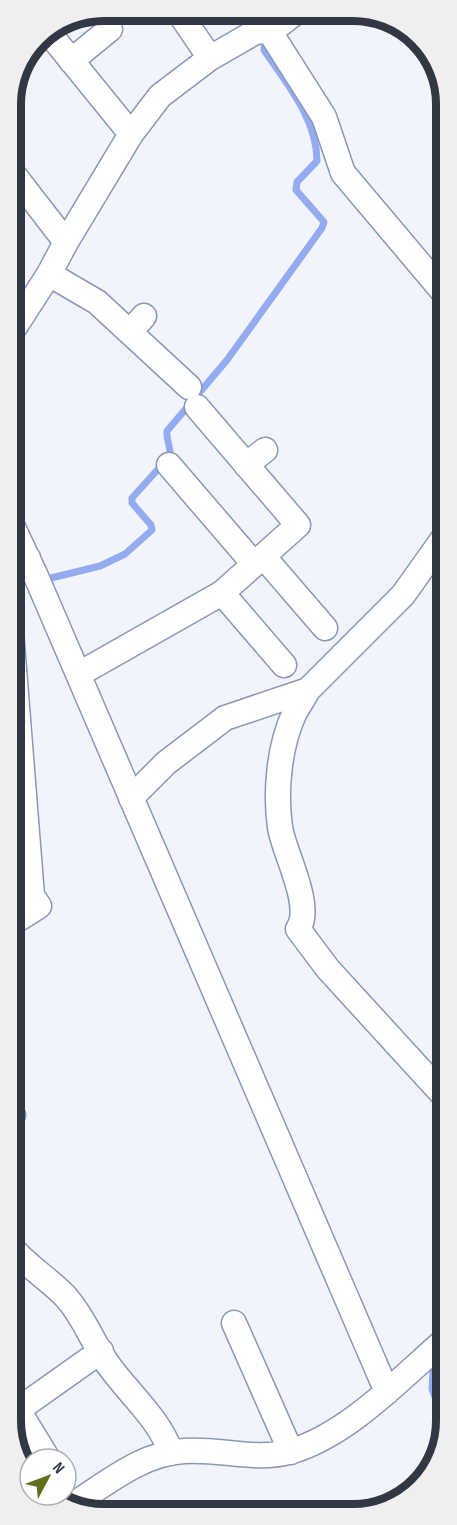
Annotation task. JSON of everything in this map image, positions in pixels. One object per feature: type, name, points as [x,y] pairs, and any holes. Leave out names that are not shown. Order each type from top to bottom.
[{"type":"street","points":[[185,21],[210,58]]},
{"type":"street","points":[[21,317],[131,134],[160,96],[259,25],[324,117],[343,172],[436,283]]},
{"type":"street","points":[[71,61],[110,28]]},
{"type":"street","points":[[53,39],[131,134]]},
{"type":"street","points":[[21,184],[66,242]]},
{"type":"street","points":[[49,274],[137,324],[193,397],[255,457],[298,525],[222,593],[79,674]]},
{"type":"street","points":[[169,465],[325,628]]},
{"type":"street","points":[[21,544],[387,1392]]},
{"type":"street","points":[[436,549],[403,595],[308,690],[294,715],[283,747],[278,792],[280,828],[301,898],[301,924],[298,928],[328,969],[436,1087]]},
{"type":"street","points":[[21,565],[28,558]]},
{"type":"street","points":[[222,593],[284,665]]},
{"type":"street","points":[[131,798],[166,763],[225,718],[308,690]]},
{"type":"street","points":[[21,757],[32,896],[39,906],[21,917]]},
{"type":"street","points":[[21,1258],[49,1281],[82,1316],[106,1362],[142,1405],[171,1453]]},
{"type":"street","points":[[234,1323],[291,1452]]},
{"type":"street","points":[[21,1403],[101,1351]]},
{"type":"street","points":[[78,1497],[124,1472],[171,1453],[186,1451],[268,1457],[307,1446],[335,1430],[387,1392],[436,1352]]},
{"type":"street","points":[[21,1418],[40,1447]]},
{"type":"waterway","points":[[51,578],[100,566],[125,554],[152,530],[151,525],[132,503],[132,498],[170,456],[167,431],[227,360],[322,228],[324,222],[296,190],[297,182],[317,161],[312,131],[299,102],[264,50],[265,39]]},
{"type":"waterway","points":[[436,1368],[433,1371],[432,1389],[436,1400]]}]
